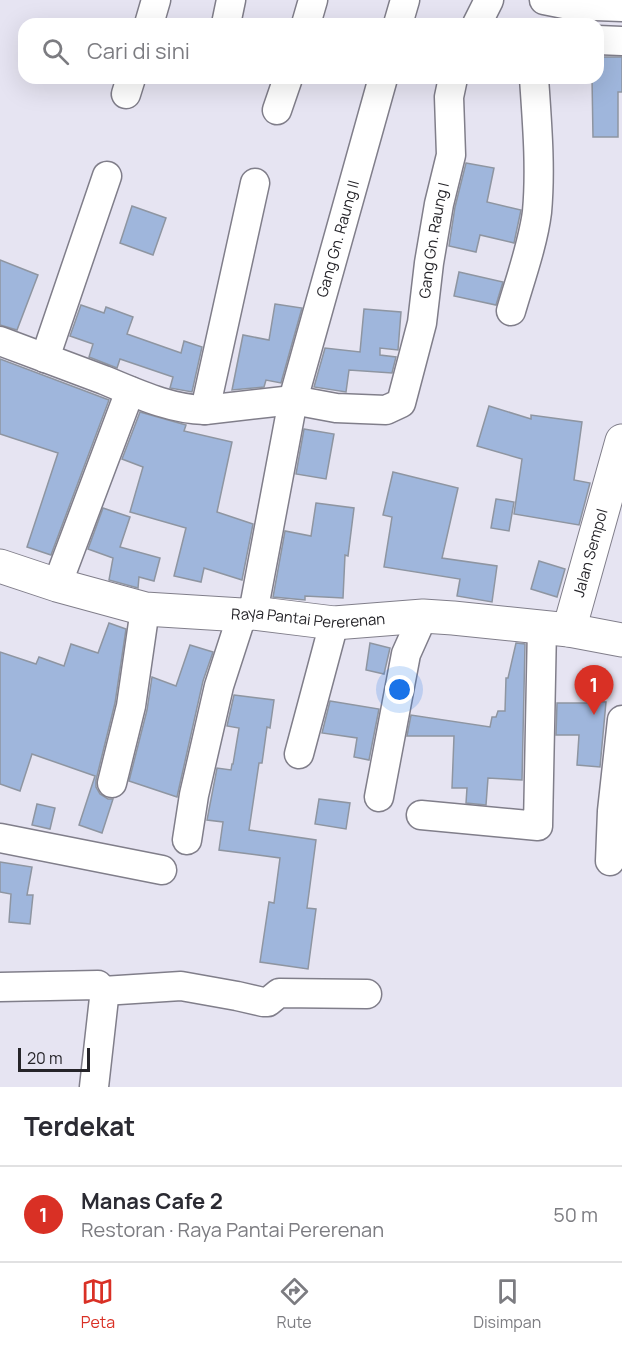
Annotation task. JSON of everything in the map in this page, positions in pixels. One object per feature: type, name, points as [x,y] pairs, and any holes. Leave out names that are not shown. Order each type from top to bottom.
[{"type":"street","points":[[151,18],[156,0]]},
{"type":"street","points":[[227,18],[231,0]]},
{"type":"street","points":[[308,18],[313,0]]},
{"type":"street","points":[[400,18],[405,0]]},
{"type":"street","points":[[480,18],[489,0]]},
{"type":"street","points":[[544,0],[569,5],[622,7]]},
{"type":"street","points":[[604,40],[622,42]]},
{"type":"street","points":[[278,110],[286,84]]},
{"type":"street","name":"Gang Gn. Raung II","points":[[187,840],[219,687],[248,614],[293,400],[381,84]]},
{"type":"street","name":"Gang Gn. Raung I","points":[[293,400],[336,408],[386,410],[401,403],[422,323],[429,263],[451,155],[449,97],[452,84]]},
{"type":"street","points":[[511,311],[537,213],[538,138],[534,84]]},
{"type":"street","points":[[45,358],[107,176]]},
{"type":"street","points":[[205,410],[255,183]]},
{"type":"street","points":[[0,341],[174,407],[205,410],[293,400]]},
{"type":"street","points":[[57,585],[130,391]]},
{"type":"street","name":"Jalan Sempol","points":[[555,628],[622,441]]},
{"type":"street","name":"Raya Pantai Pererenan","points":[[1,570],[145,609],[248,614],[334,624],[423,616],[555,628],[622,640]]},
{"type":"street","points":[[112,783],[131,706],[145,609]]},
{"type":"street","points":[[379,797],[406,654],[423,616]]},
{"type":"street","points":[[299,754],[334,624]]},
{"type":"street","points":[[421,815],[538,826],[555,628]]},
{"type":"street","points":[[609,861],[617,814],[622,720]]},
{"type":"street","points":[[0,838],[162,870]]},
{"type":"street","points":[[0,987],[98,985],[105,998],[94,1087]]},
{"type":"street","points":[[103,991],[181,986],[263,1002],[268,1002],[279,993],[367,994]]},
{"type":"building","points":[[604,57],[622,57],[622,92],[618,92],[618,137],[593,137],[592,84],[604,84]]},
{"type":"building","points":[[466,163],[494,168],[487,202],[521,210],[514,243],[480,235],[476,252],[449,246],[455,207]]},
{"type":"building","points":[[132,206],[166,218],[153,255],[120,243]]},
{"type":"building","points":[[0,260],[38,275],[17,330],[0,325]]},
{"type":"building","points":[[459,272],[503,282],[496,305],[454,296]]},
{"type":"building","points":[[275,304],[302,308],[281,383],[266,380],[264,387],[232,390],[243,335],[269,340]]},
{"type":"building","points":[[81,305],[104,313],[106,307],[133,317],[127,334],[181,353],[184,341],[202,347],[192,392],[170,388],[173,377],[120,359],[117,368],[89,357],[93,344],[70,336]]},
{"type":"building","points":[[364,309],[401,312],[398,350],[380,348],[380,355],[396,357],[392,373],[349,370],[346,392],[314,387],[325,348],[360,352]]},
{"type":"building","points":[[0,359],[109,400],[51,555],[27,547],[58,453],[0,434]]},
{"type":"building","points":[[489,406],[531,419],[531,415],[582,422],[574,480],[590,483],[579,525],[514,514],[522,459],[477,446]]},
{"type":"building","points":[[140,412],[186,425],[184,431],[232,442],[217,512],[253,524],[242,580],[204,568],[201,582],[174,576],[186,528],[130,512],[143,467],[122,459]]},
{"type":"building","points":[[304,429],[334,434],[326,479],[296,474]]},
{"type":"building","points":[[393,472],[458,488],[442,558],[497,566],[492,602],[457,596],[460,579],[384,567],[392,517],[383,515]]},
{"type":"building","points":[[496,499],[514,502],[509,531],[491,528]]},
{"type":"building","points":[[316,503],[354,508],[348,556],[345,555],[343,598],[305,596],[305,600],[273,597],[285,531],[311,536]]},
{"type":"building","points":[[103,508],[130,517],[120,547],[160,558],[154,581],[139,577],[138,588],[109,580],[113,558],[88,549]]},
{"type":"building","points":[[539,561],[565,569],[557,597],[531,589]]},
{"type":"building","points":[[109,623],[126,629],[115,703],[96,780],[96,787],[100,794],[113,799],[102,833],[79,825],[95,776],[32,754],[20,791],[0,784],[0,652],[36,664],[39,657],[64,666],[71,644],[98,653]]},
{"type":"building","points":[[370,643],[390,648],[384,674],[366,670]]},
{"type":"building","points":[[516,643],[525,644],[522,780],[488,778],[486,805],[466,803],[467,788],[452,788],[454,736],[407,736],[411,715],[490,727],[492,717],[496,717],[498,711],[505,711],[506,678],[508,678]]},
{"type":"building","points":[[190,645],[213,652],[203,681],[177,797],[129,781],[147,710],[152,677],[176,686]]},
{"type":"building","points":[[234,695],[274,700],[270,728],[267,727],[262,763],[259,763],[249,830],[316,840],[307,908],[316,909],[308,969],[260,962],[269,902],[274,903],[280,858],[219,850],[223,822],[207,820],[217,768],[231,770],[233,764],[239,728],[227,726]]},
{"type":"building","points":[[330,701],[379,709],[369,760],[354,757],[357,738],[322,733]]},
{"type":"building","points":[[587,701],[606,702],[600,767],[577,765],[579,735],[556,735],[557,703],[587,703]]},
{"type":"building","points":[[319,799],[350,803],[346,829],[315,824]]},
{"type":"building","points":[[37,804],[55,808],[50,829],[32,825]]},
{"type":"building","points":[[0,862],[32,867],[27,895],[33,895],[30,924],[9,922],[11,894],[0,892]]},
{"type":"place","name":"Manas Cafe 2","points":[[594,715]]}]
